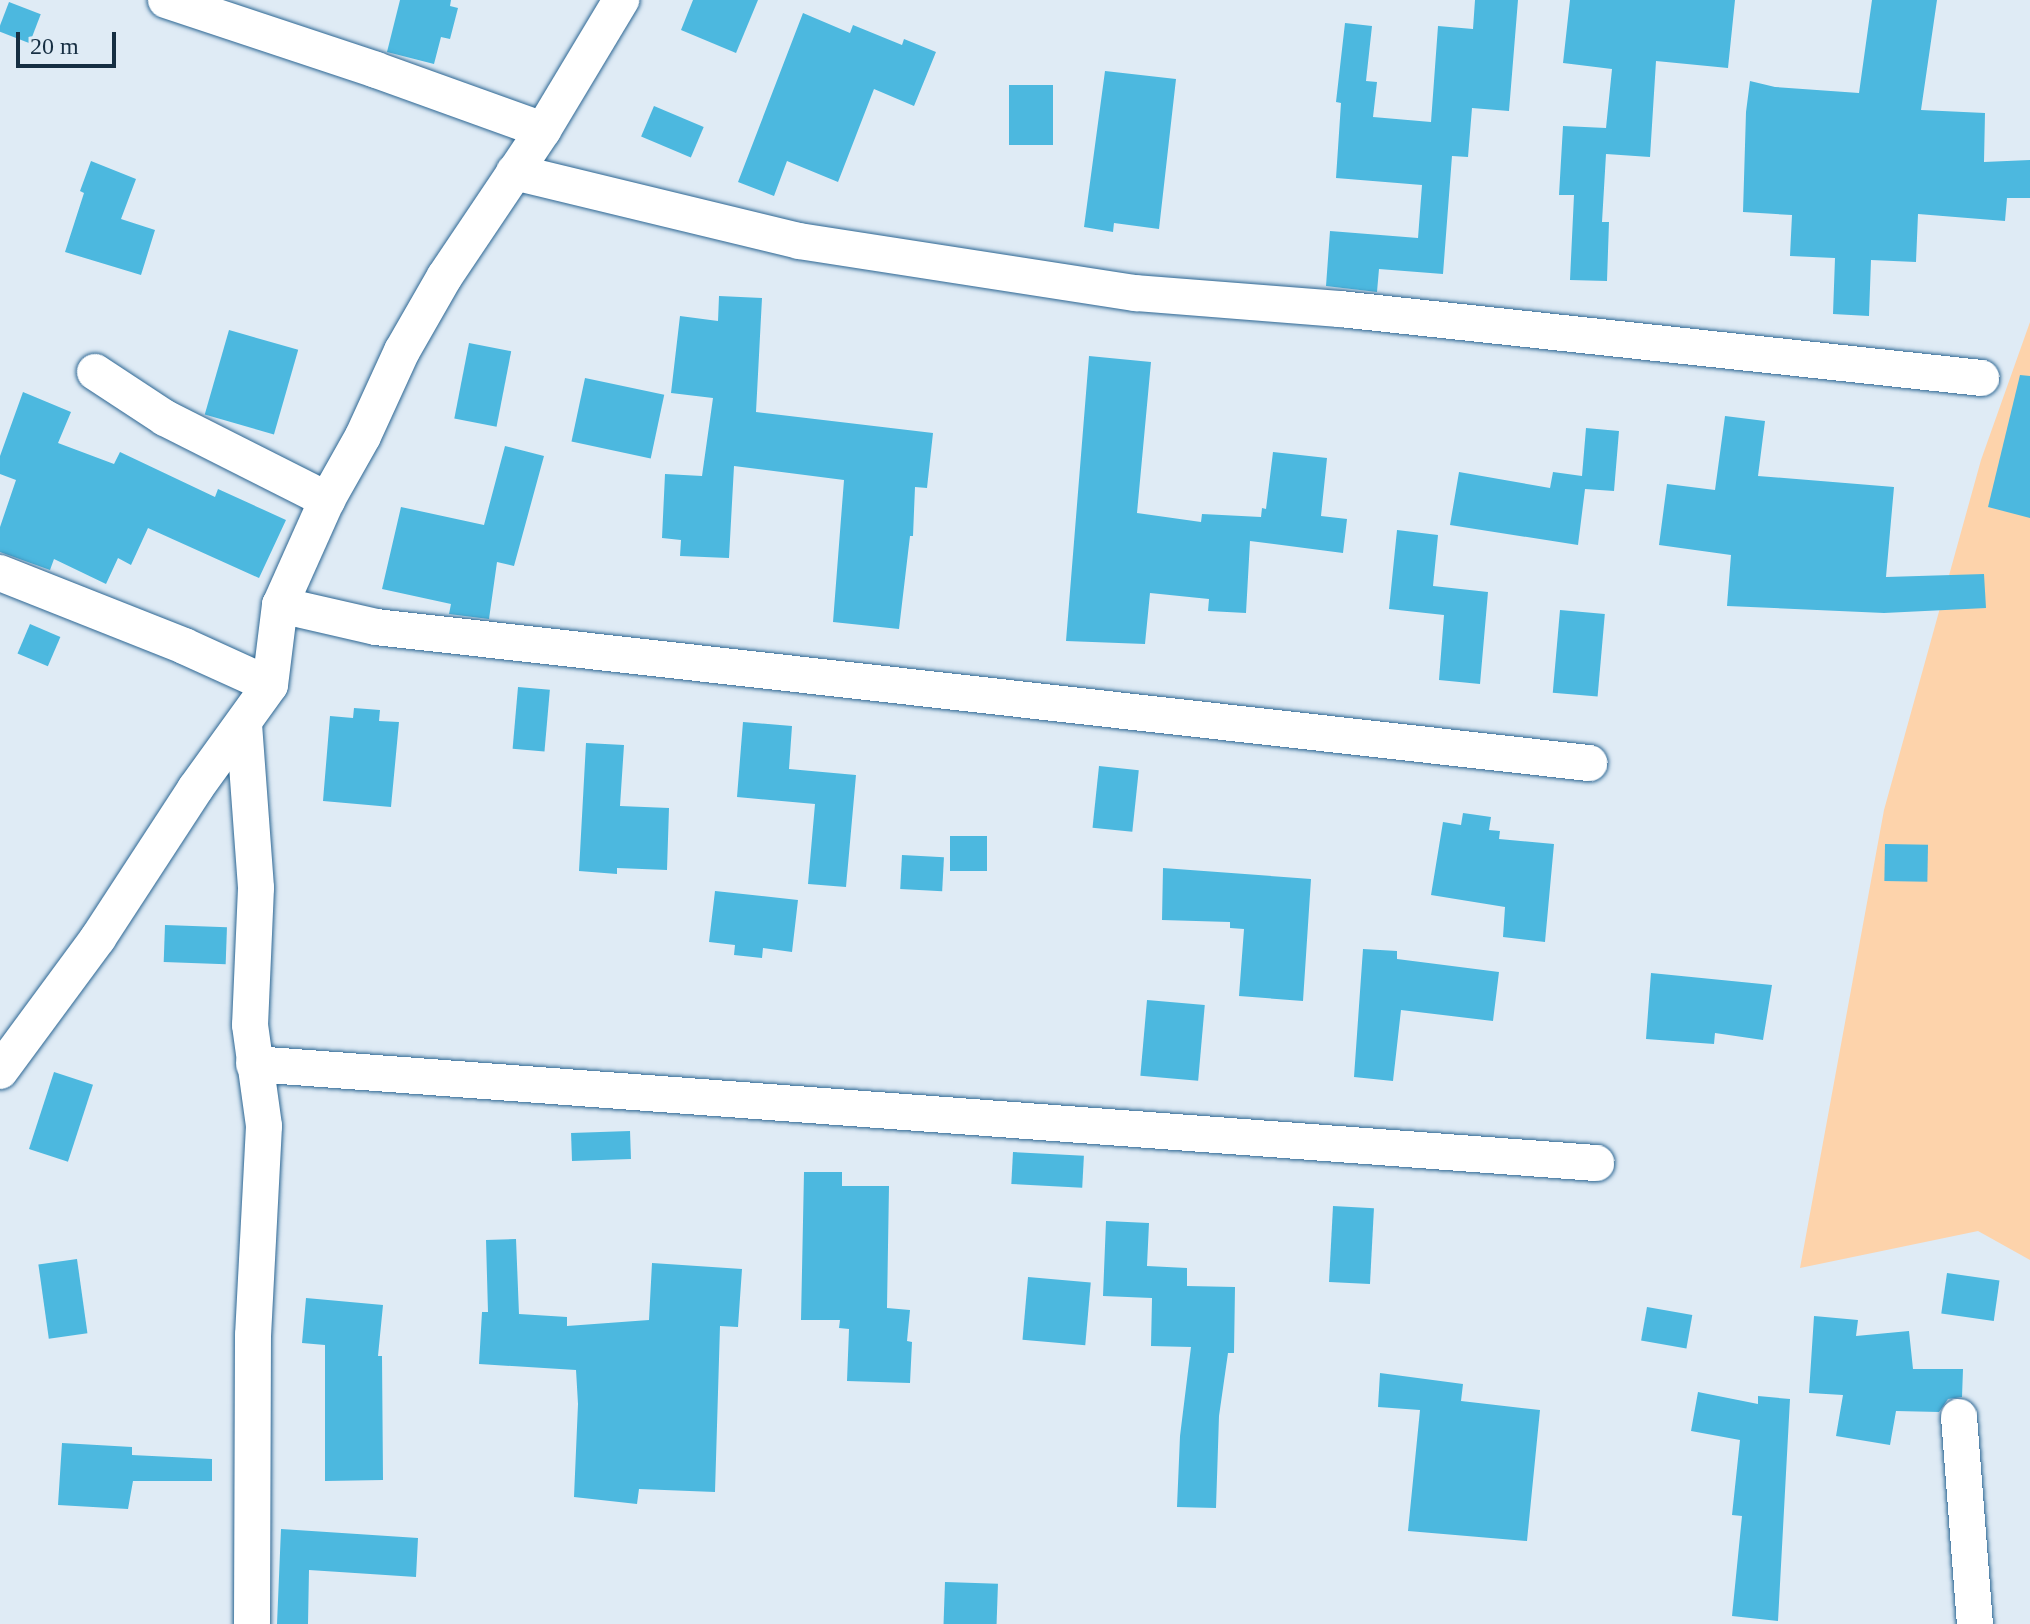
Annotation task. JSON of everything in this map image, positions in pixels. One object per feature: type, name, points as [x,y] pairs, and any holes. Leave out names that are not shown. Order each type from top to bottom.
[{"type":"street","points":[[166,0],[543,130]]},
{"type":"street","points":[[6,1054],[98,938],[221,750],[244,724],[270,685],[280,605],[327,500],[363,436],[402,351],[445,276],[543,130],[621,0]]},
{"type":"street","points":[[514,172],[799,241],[1136,293],[1340,309],[1981,378]]},
{"type":"street","points":[[95,372],[165,418],[327,500]]},
{"type":"street","points":[[0,573],[184,646],[270,685]]},
{"type":"street","points":[[280,605],[376,627],[1589,763]]},
{"type":"street","points":[[244,724],[256,888],[250,1025],[264,1126],[253,1335],[252,1624]]},
{"type":"street","points":[[254,1064],[1596,1163]]},
{"type":"street","points":[[1959,1417],[1975,1624]]},
{"type":"shaded area","points":[[2030,322],[2030,1260],[1978,1231],[1800,1268],[1884,810],[1981,460]]},
{"type":"building","points":[[400,0],[451,0],[450,6],[458,8],[450,39],[441,37],[434,64],[387,52]]},
{"type":"building","points":[[693,0],[758,0],[736,53],[681,30]]},
{"type":"building","points":[[1475,0],[1518,0],[1509,111],[1472,108],[1468,157],[1452,156],[1443,274],[1379,269],[1377,292],[1326,286],[1330,231],[1418,238],[1422,185],[1336,178],[1341,103],[1336,102],[1345,23],[1372,26],[1366,81],[1377,82],[1373,117],[1431,122],[1438,26],[1473,29]]},
{"type":"building","points":[[1570,0],[1735,0],[1728,68],[1656,61],[1650,157],[1606,154],[1602,222],[1609,222],[1607,281],[1570,280],[1574,195],[1559,195],[1563,126],[1606,128],[1612,69],[1563,63]]},
{"type":"building","points":[[1872,0],[1937,0],[1921,110],[1985,113],[1984,162],[2030,160],[2030,198],[2007,198],[2005,221],[1918,214],[1916,262],[1871,260],[1869,316],[1833,314],[1835,258],[1790,256],[1792,215],[1743,212],[1746,112],[1750,81],[1775,87],[1859,93]]},
{"type":"building","points":[[9,2],[41,14],[30,43],[0,32]]},
{"type":"building","points":[[803,13],[850,33],[853,25],[902,45],[904,39],[936,52],[914,106],[874,89],[838,182],[787,161],[774,196],[738,182]]},
{"type":"building","points":[[1105,71],[1176,79],[1159,229],[1114,223],[1113,232],[1084,227]]},
{"type":"building","points":[[1009,85],[1053,85],[1053,145],[1009,145]]},
{"type":"building","points":[[654,106],[704,127],[691,157],[641,136]]},
{"type":"building","points":[[91,161],[136,179],[121,219],[155,230],[141,275],[65,252]]},
{"type":"building","points":[[719,296],[762,298],[756,412],[933,433],[927,488],[915,487],[913,536],[910,536],[899,629],[833,622],[844,480],[734,466],[729,558],[680,556],[681,540],[662,538],[665,474],[702,476],[713,398],[671,393],[680,316],[718,321]]},
{"type":"building","points":[[229,330],[298,350],[274,434],[205,415]]},
{"type":"building","points":[[469,343],[511,351],[497,427],[454,419]]},
{"type":"building","points":[[1089,356],[1151,362],[1137,513],[1201,522],[1202,514],[1261,517],[1262,508],[1266,509],[1273,452],[1327,458],[1321,516],[1347,519],[1343,553],[1250,541],[1246,613],[1208,611],[1209,599],[1150,593],[1145,644],[1066,641]]},
{"type":"building","points":[[2020,375],[2030,376],[2030,518],[1988,507]]},
{"type":"building","points":[[585,378],[664,395],[651,458],[571,442]]},
{"type":"building","points":[[23,392],[71,412],[58,443],[114,464],[120,452],[215,497],[218,489],[286,520],[259,578],[148,528],[131,565],[118,558],[106,584],[54,559],[50,570],[0,552],[0,527],[16,480],[0,474],[0,456]]},
{"type":"building","points":[[1725,416],[1765,421],[1758,476],[1894,487],[1886,577],[1984,574],[1986,608],[1884,613],[1727,606],[1731,555],[1659,545],[1667,484],[1715,490]]},
{"type":"building","points":[[1586,428],[1619,431],[1614,491],[1585,489],[1578,545],[1450,525],[1459,472],[1550,488],[1553,472],[1582,476]]},
{"type":"building","points":[[505,446],[544,456],[514,566],[497,562],[489,619],[449,614],[451,604],[382,589],[401,507],[484,525]]},
{"type":"building","points":[[1397,530],[1438,535],[1433,586],[1488,592],[1480,684],[1439,680],[1444,615],[1389,609]]},
{"type":"building","points":[[1560,610],[1605,614],[1598,697],[1553,693]]},
{"type":"building","points":[[30,624],[60,637],[48,666],[17,653]]},
{"type":"building","points":[[518,687],[550,690],[544,752],[513,749]]},
{"type":"building","points":[[354,708],[380,710],[379,721],[399,722],[391,807],[323,801],[330,716],[353,718]]},
{"type":"building","points":[[743,722],[792,726],[789,769],[856,775],[846,887],[808,884],[815,804],[737,797]]},
{"type":"building","points":[[586,743],[624,745],[620,806],[669,808],[667,870],[617,868],[617,874],[579,871]]},
{"type":"building","points":[[1099,766],[1139,770],[1132,832],[1093,828]]},
{"type":"building","points":[[1463,813],[1491,817],[1489,830],[1500,831],[1499,839],[1554,844],[1545,942],[1503,937],[1505,907],[1431,895],[1443,822],[1461,825]]},
{"type":"building","points":[[950,836],[987,836],[987,871],[950,871]]},
{"type":"building","points":[[1885,844],[1928,845],[1927,882],[1884,881]]},
{"type":"building","points":[[902,855],[944,857],[942,891],[900,889]]},
{"type":"building","points":[[1163,868],[1311,879],[1303,1001],[1239,996],[1244,929],[1230,928],[1230,922],[1162,920]]},
{"type":"building","points":[[715,891],[798,900],[792,952],[763,948],[762,958],[734,955],[735,945],[709,942]]},
{"type":"building","points":[[165,925],[227,927],[226,964],[164,962]]},
{"type":"building","points":[[1363,949],[1397,951],[1397,959],[1499,972],[1493,1021],[1401,1010],[1393,1081],[1354,1077]]},
{"type":"building","points":[[1651,973],[1772,985],[1763,1040],[1715,1033],[1714,1044],[1646,1039]]},
{"type":"building","points":[[1147,1000],[1205,1005],[1198,1081],[1140,1076]]},
{"type":"building","points":[[54,1072],[93,1085],[68,1162],[29,1149]]},
{"type":"building","points":[[630,1131],[631,1159],[572,1161],[571,1133]]},
{"type":"building","points":[[1013,1152],[1084,1156],[1082,1188],[1011,1184]]},
{"type":"building","points":[[804,1172],[842,1172],[842,1186],[889,1186],[887,1308],[910,1310],[907,1341],[912,1342],[910,1383],[847,1381],[849,1329],[839,1328],[840,1320],[801,1320]]},
{"type":"building","points":[[1333,1206],[1374,1208],[1370,1284],[1329,1282]]},
{"type":"building","points":[[1106,1221],[1149,1223],[1147,1266],[1187,1268],[1187,1286],[1235,1287],[1234,1353],[1228,1353],[1219,1416],[1216,1508],[1177,1507],[1180,1436],[1191,1347],[1151,1346],[1152,1298],[1103,1296]]},
{"type":"building","points":[[516,1239],[519,1314],[567,1317],[567,1326],[649,1320],[652,1263],[742,1269],[738,1327],[720,1326],[715,1492],[639,1489],[637,1504],[574,1497],[578,1404],[576,1370],[479,1364],[482,1312],[488,1312],[486,1240]]},
{"type":"building","points":[[77,1259],[87,1333],[49,1339],[38,1264]]},
{"type":"building","points":[[1947,1273],[1999,1280],[1994,1321],[1941,1314]]},
{"type":"building","points":[[1028,1277],[1091,1282],[1085,1345],[1023,1340]]},
{"type":"building","points":[[306,1298],[383,1305],[378,1356],[382,1356],[383,1480],[325,1481],[325,1345],[302,1343]]},
{"type":"building","points":[[1647,1307],[1692,1315],[1686,1348],[1641,1340]]},
{"type":"building","points":[[1814,1316],[1858,1320],[1856,1336],[1909,1331],[1913,1369],[1963,1369],[1962,1397],[1948,1399],[1939,1412],[1896,1411],[1890,1445],[1836,1436],[1843,1395],[1809,1393]]},
{"type":"building","points":[[1380,1373],[1463,1384],[1461,1401],[1540,1410],[1527,1541],[1408,1531],[1420,1410],[1378,1407]]},
{"type":"building","points":[[1698,1392],[1758,1404],[1758,1396],[1790,1399],[1778,1621],[1732,1616],[1742,1516],[1732,1515],[1740,1440],[1691,1431]]},
{"type":"building","points":[[62,1443],[132,1447],[132,1455],[212,1459],[212,1481],[133,1481],[128,1509],[58,1505]]},
{"type":"building","points":[[281,1529],[418,1538],[416,1577],[309,1570],[308,1624],[277,1624]]},
{"type":"building","points":[[945,1582],[998,1584],[997,1624],[944,1624]]}]
